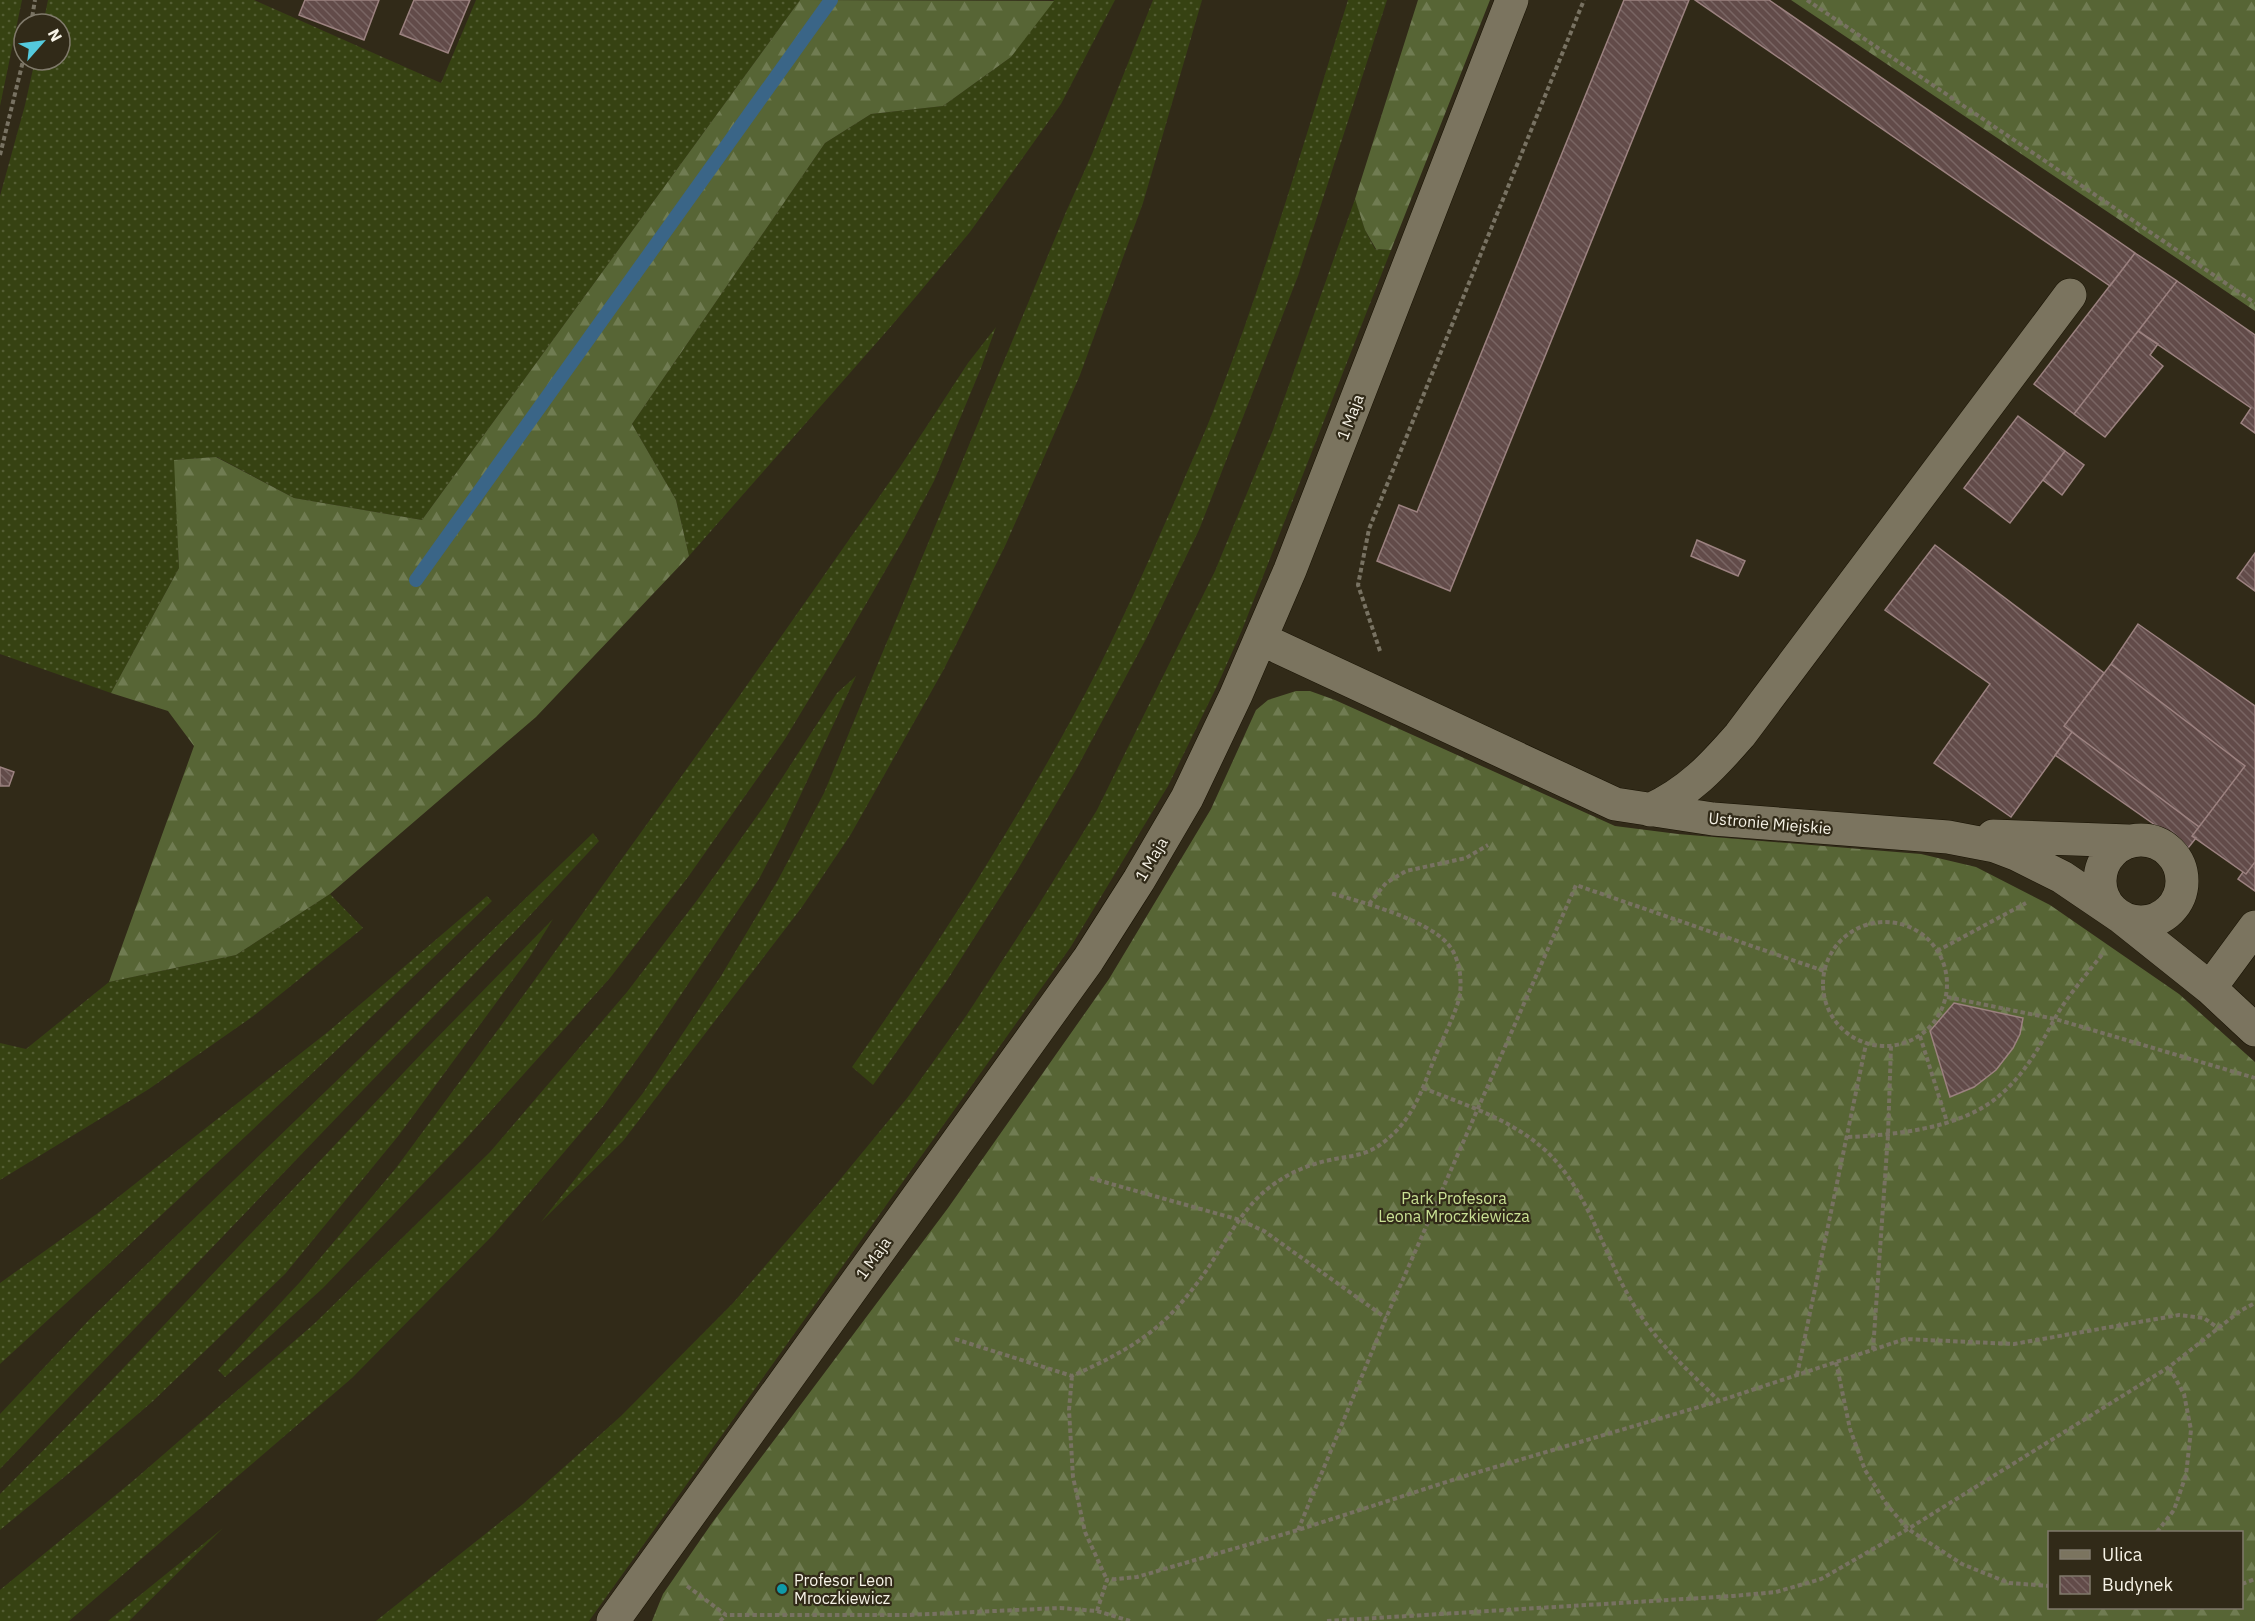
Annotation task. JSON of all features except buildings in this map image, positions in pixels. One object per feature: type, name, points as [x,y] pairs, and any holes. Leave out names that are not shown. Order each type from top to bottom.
[{"type":"street","name":"1 Maja","points":[[613,1621],[1088,960],[1139,880],[1187,798],[1261,639],[1346,428],[1512,0]]},
{"type":"street","points":[[1650,810],[1674,799],[1706,774],[1740,735],[2070,295]]},
{"type":"street","name":"Ustronie Miejskie","points":[[1261,639],[1615,804],[1713,819],[1925,835],[1995,846],[2026,858],[2068,881],[2121,917],[2210,988],[2255,1030]]},
{"type":"street","points":[[1925,835],[2129,841],[2142,839],[2156,842],[2177,859],[2182,871],[2179,898],[2172,910],[2161,918],[2148,922],[2134,922],[2121,917],[2110,908],[2103,897],[2100,884],[2101,870],[2107,858],[2129,841]]},
{"type":"street","points":[[2210,988],[2255,927]]},
{"type":"path","points":[[1373,691],[1381,672],[1382,657],[1358,585],[1369,529],[1584,0]]},
{"type":"path","points":[[1807,0],[2255,303]]},
{"type":"path","points":[[0,155],[20,72]]},
{"type":"path","points":[[1369,904],[1386,883],[1406,871],[1466,858],[1488,845]]},
{"type":"path","points":[[1937,951],[2068,881]]},
{"type":"path","points":[[1298,1530],[1386,1318],[1576,885],[1824,971]]},
{"type":"path","points":[[955,1339],[1072,1376],[1118,1355],[1150,1335],[1179,1308],[1240,1220],[1263,1192],[1292,1172],[1329,1160],[1358,1156],[1379,1146],[1402,1127],[1423,1088],[1460,995],[1460,967],[1447,943],[1424,927],[1369,904],[1330,893]]},
{"type":"path","points":[[1848,1137],[1922,1130],[1976,1111],[2000,1096],[2040,1049],[2055,1019],[2104,952],[2121,917]]},
{"type":"path","points":[[1877,922],[1898,923],[1918,931],[1934,945],[1944,962],[1948,982],[1947,997],[1937,1019],[1923,1034],[1906,1043],[1891,1046],[1866,1044],[1849,1035],[1834,1019],[1826,1000],[1824,971],[1828,959],[1840,941],[1857,928],[1877,922]]},
{"type":"path","points":[[1947,997],[2055,1019],[2255,1078]]},
{"type":"path","points":[[1920,1036],[1947,1122]]},
{"type":"path","points":[[1797,1375],[1866,1044]]},
{"type":"path","points":[[1873,1350],[1888,1135],[1891,1046]]},
{"type":"path","points":[[1423,1088],[1478,1110],[1522,1132],[1553,1158],[1579,1193],[1636,1309],[1658,1340],[1719,1401]]},
{"type":"path","points":[[1089,1178],[1240,1220],[1264,1231],[1386,1318]]},
{"type":"path","points":[[1327,1621],[1776,1592],[1821,1579],[1908,1529],[2169,1367],[2240,1311],[2255,1303]]},
{"type":"path","points":[[1107,1580],[1137,1577],[1298,1530],[1465,1476],[1719,1401],[1905,1339],[2014,1344],[2179,1315],[2204,1318],[2218,1328]]},
{"type":"path","points":[[1836,1362],[1850,1429],[1865,1470],[1887,1505],[1908,1529],[1971,1567],[2009,1582],[2048,1586]]},
{"type":"path","points":[[2158,1531],[2174,1510],[2186,1475],[2191,1430],[2184,1394],[2169,1367]]},
{"type":"path","points":[[1072,1376],[1069,1410],[1073,1477],[1085,1532],[1107,1580],[1097,1611]]},
{"type":"path","points":[[679,1580],[726,1615],[908,1615],[1060,1608],[1097,1611],[1130,1621]]},
{"type":"path","points":[[720,1621],[726,1615]]},
{"type":"green space","points":[[0,0],[22,0],[20,12],[12,12],[12,48],[0,106]]},
{"type":"green space","points":[[48,0],[254,0],[441,83],[476,0],[800,0],[422,520],[294,498],[217,457],[175,460],[179,568],[111,693],[0,654],[0,196],[32,72],[72,72],[72,12],[46,12]]},
{"type":"green space","points":[[800,0],[1054,1],[1011,57],[943,106],[871,114],[825,143],[632,424],[676,500],[689,556],[536,717],[330,894],[236,955],[109,982],[194,746],[168,711],[111,693],[179,568],[174,460],[216,457],[294,498],[422,520]]},
{"type":"green space","points":[[1054,0],[1115,0],[1061,104],[970,232],[893,324],[689,556],[676,500],[632,424],[825,143],[871,114],[943,106],[1011,57]]},
{"type":"green space","points":[[1153,0],[1202,0],[1143,203],[1080,375],[1006,544],[944,669],[851,834],[802,907],[623,1141],[541,1222],[643,1093],[721,976],[778,880],[824,793],[1092,154]]},
{"type":"green space","points":[[1348,0],[1387,0],[1298,276],[1199,530],[1146,639],[1077,768],[1018,869],[946,982],[873,1085],[852,1067],[950,923],[1040,775],[1096,673],[1160,535],[1236,352],[1286,202]]},
{"type":"green space","points":[[1418,0],[1490,0],[1391,250],[1376,249],[1365,230],[1355,199]]},
{"type":"green space","points":[[1791,0],[2255,0],[2255,311],[2190,267]]},
{"type":"green space","points":[[1355,199],[1365,230],[1375,249],[1391,250],[1242,630],[1217,686],[1168,786],[1070,948],[589,1621],[376,1621],[523,1504],[621,1416],[733,1303],[908,1097],[966,1016],[1097,810],[1215,571],[1273,430]]},
{"type":"green space","points":[[996,327],[934,481],[903,540],[785,739],[688,877],[610,978],[463,1142],[323,1288],[225,1377],[218,1370],[300,1282],[396,1168],[528,989],[740,695],[900,467],[968,363]]},
{"type":"green space","points":[[856,676],[759,879],[604,1105],[494,1234],[352,1378],[69,1621],[0,1621],[0,1590],[134,1480],[314,1324],[490,1152],[627,992],[698,899],[764,806],[837,693]]},
{"type":"green space","name":"Park Profesora Leona Mroczkiewicza","points":[[1296,691],[1310,691],[1335,700],[1615,826],[1678,834],[1921,854],[1976,867],[2050,905],[2179,994],[2255,1062],[2255,1621],[652,1621],[663,1594],[712,1523],[948,1208],[1109,979],[1211,809],[1256,710],[1268,700]]},
{"type":"green space","points":[[593,833],[599,841],[523,923],[0,1469],[0,1414],[88,1321]]},
{"type":"green space","points":[[330,894],[363,928],[252,1017],[149,1089],[0,1180],[0,1043],[26,1049],[109,982],[236,955]]},
{"type":"green space","points":[[487,896],[492,901],[431,960],[0,1364],[0,1283],[98,1213],[329,1031]]},
{"type":"green space","points":[[553,919],[529,958],[399,1135],[285,1274],[153,1401],[0,1530],[0,1494],[92,1401],[424,1051]]},
{"type":"green space","points":[[223,1528],[129,1621],[108,1621]]},
{"type":"waterway","points":[[416,580],[831,0]]},
{"type":"place","name":"Profesor Leon Mroczkiewicz","points":[[782,1589]]}]
